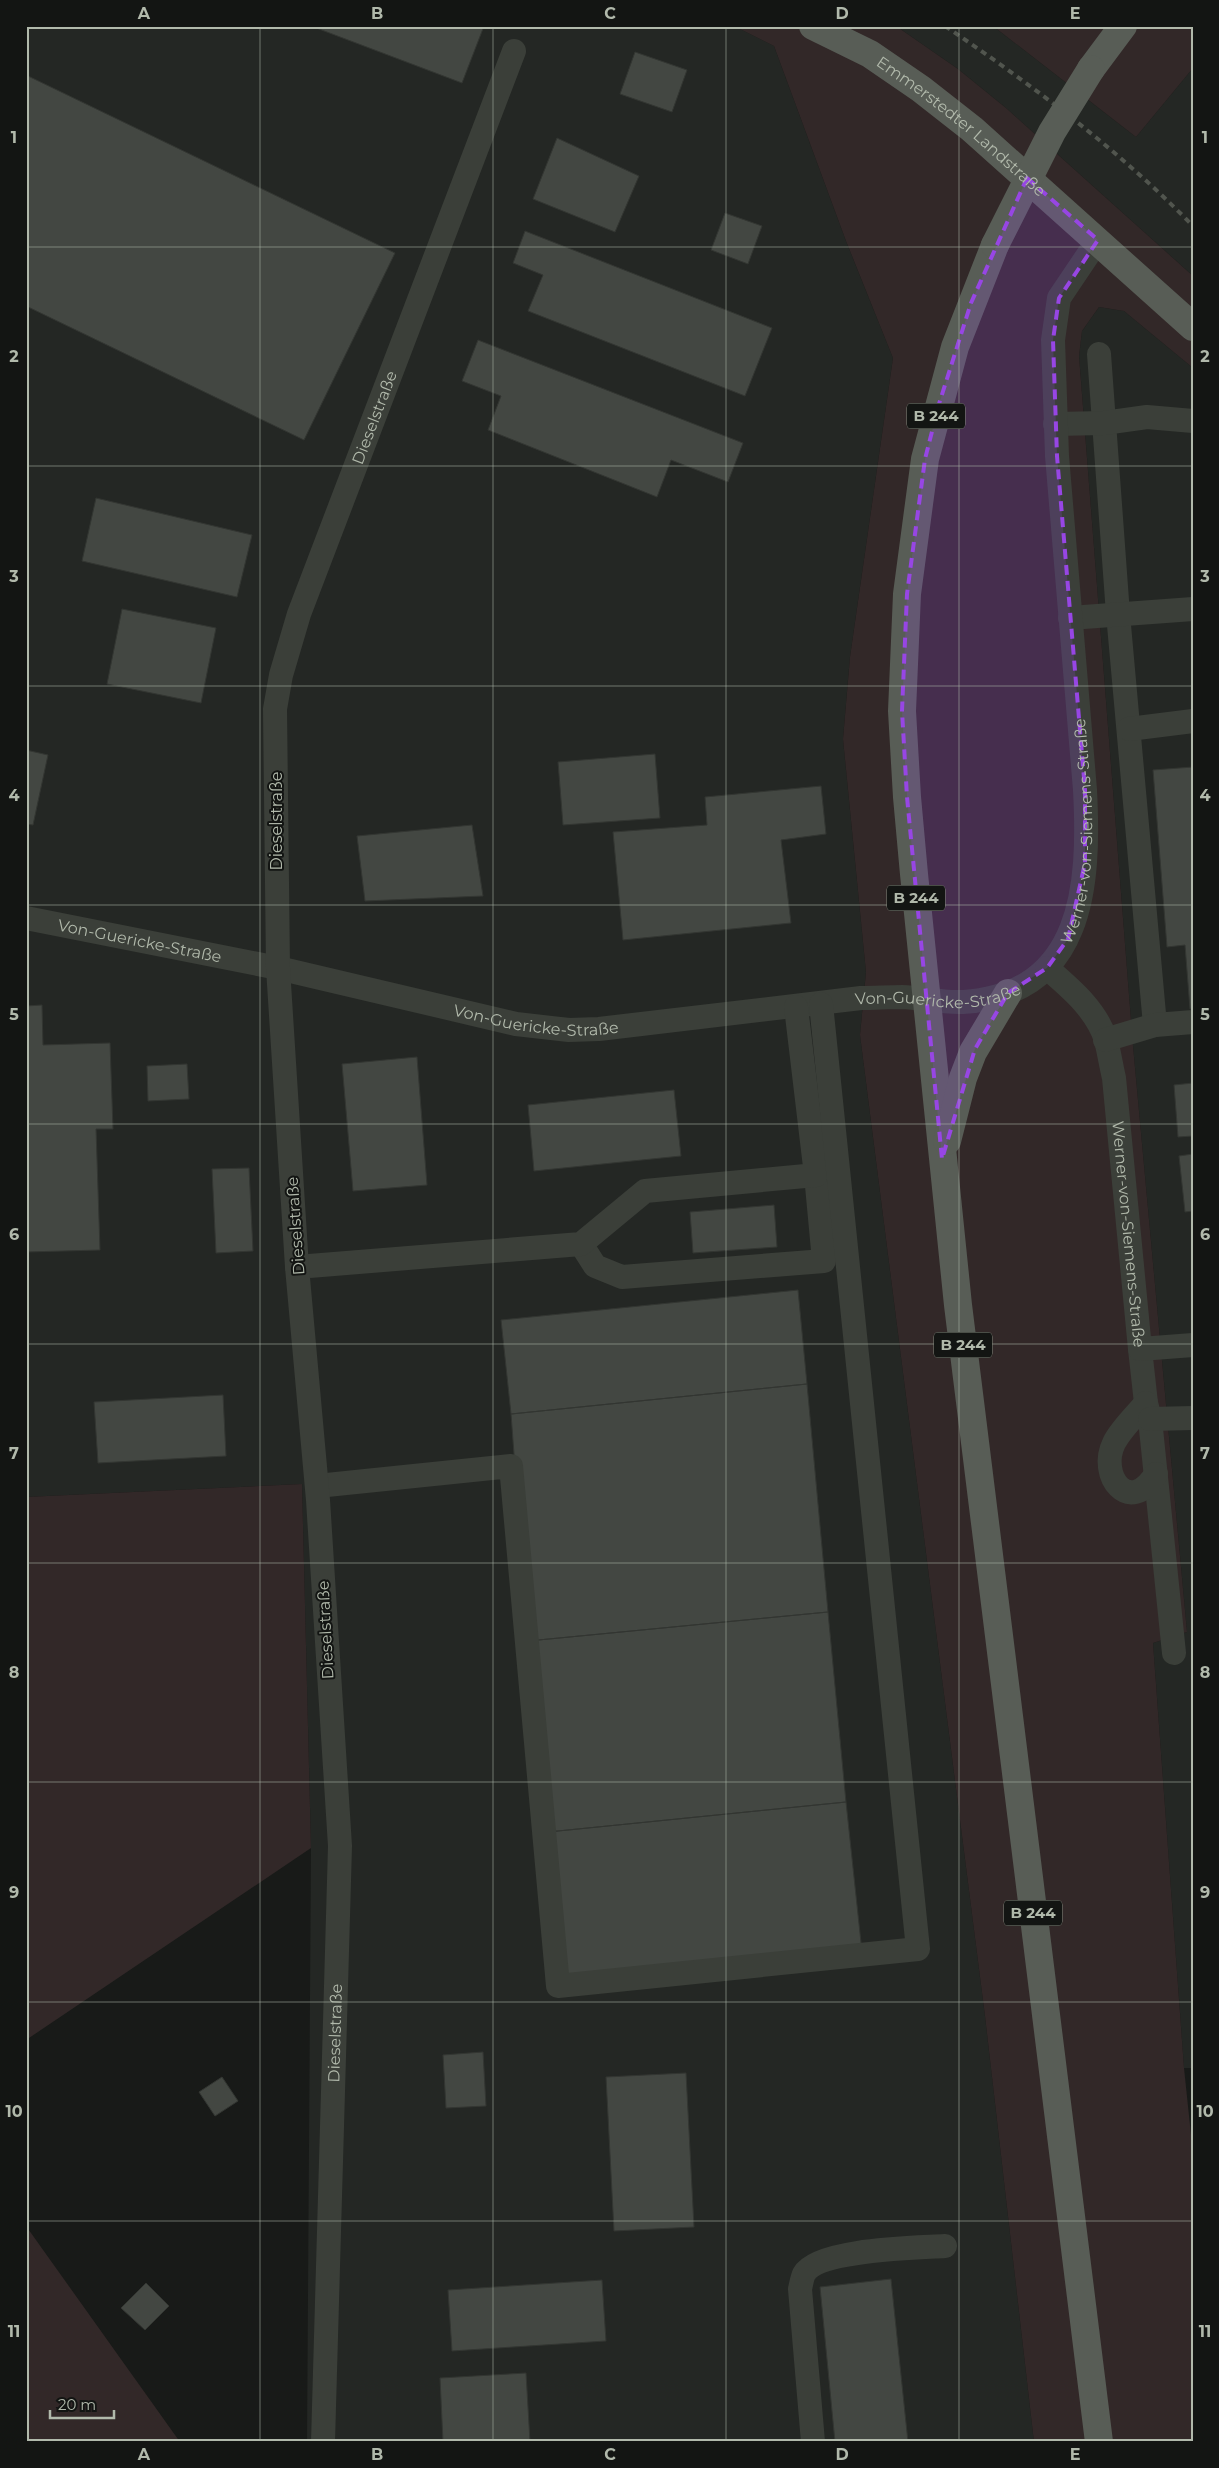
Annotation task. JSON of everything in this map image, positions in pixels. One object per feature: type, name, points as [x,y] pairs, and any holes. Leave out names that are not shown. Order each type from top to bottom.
[{"type":"main road","name":"Emmerstedter Landstraße","points":[[813,26],[870,54],[921,88],[972,129],[1193,327]]},
{"type":"main road","name":"B 244","points":[[1099,2442],[977,1462],[942,1160],[906,788],[902,711],[906,594],[925,460],[938,404],[955,347],[995,244],[1052,132],[1091,69],[1122,26]]},
{"type":"main road","name":"B 244","points":[[942,1160],[967,1069],[975,1049],[1008,993]]},
{"type":"street","name":"Dieselstraße","points":[[323,2442],[340,1846],[317,1486],[297,1267],[278,968],[275,709],[281,675],[299,614],[514,51]]},
{"type":"street","name":"Werner-von-Siemens-Straße","points":[[1098,240],[1059,298],[1053,340],[1055,424],[1087,831],[1086,863],[1072,928],[1068,939],[1047,968],[1071,988],[1090,1010],[1106,1040],[1114,1078],[1140,1349],[1156,1474],[1174,1653]]},
{"type":"street","points":[[1099,354],[1118,614],[1155,1025]]},
{"type":"street","points":[[1055,424],[1104,423],[1147,417],[1193,421]]},
{"type":"street","points":[[1070,618],[1193,609]]},
{"type":"street","points":[[1129,729],[1193,721]]},
{"type":"street","name":"Von-Guericke-Straße","points":[[26,918],[278,968],[488,1018],[553,1029],[599,1029],[882,997],[962,1002],[1008,993],[1023,986],[1047,968]]},
{"type":"street","points":[[317,1486],[510,1466],[558,1986],[918,1948],[821,1004]]},
{"type":"street","points":[[581,1244],[595,1266],[622,1277],[824,1261],[796,1007]]},
{"type":"street","points":[[1106,1040],[1155,1025],[1193,1022]]},
{"type":"street","points":[[297,1267],[581,1244],[646,1191],[816,1175]]},
{"type":"street","points":[[1140,1349],[1193,1345]]},
{"type":"street","points":[[1156,1474],[1148,1487],[1136,1492],[1124,1491],[1113,1481],[1110,1460],[1114,1443],[1148,1411],[1193,1418]]},
{"type":"street","points":[[813,2442],[800,2289],[804,2274],[812,2266],[843,2254],[946,2246]]},
{"type":"highlighted area","points":[[1027,178],[1098,240],[1059,298],[1053,340],[1057,456],[1085,790],[1085,863],[1068,939],[1047,968],[1008,993],[975,1049],[942,1159],[907,797],[902,711],[907,594],[925,459],[939,404],[971,303]]},
{"type":"shaded area","points":[[26,26],[734,26],[774,46],[846,241],[893,358],[850,657],[843,739],[866,972],[860,1035],[985,2016],[1034,2442],[307,2442],[311,1848],[302,1484],[26,1497]]},
{"type":"shaded area","points":[[734,26],[896,26],[958,69],[1006,108],[1193,276],[1193,368],[1124,311],[1099,307],[1082,331],[1079,356],[1133,1046],[1187,1632],[1153,1643],[1184,2068],[1193,2154],[1193,2442],[1034,2442],[985,2016],[860,1035],[866,972],[843,739],[850,657],[893,358],[846,241],[774,46]]},
{"type":"shaded area","points":[[896,26],[993,26],[1136,137],[1193,68],[1193,276],[1006,108],[958,69]]},
{"type":"shaded area","points":[[993,26],[1193,26],[1193,68],[1136,137]]},
{"type":"shaded area","points":[[1099,307],[1124,311],[1193,368],[1193,2068],[1184,2068],[1153,1643],[1187,1632],[1133,1046],[1079,356],[1082,331]]},
{"type":"shaded area","points":[[302,1484],[311,1848],[26,2040],[26,1497]]},
{"type":"shaded area","points":[[26,2226],[180,2442],[26,2442]]},
{"type":"building","points":[[311,26],[484,26],[462,83]]},
{"type":"building","points":[[635,52],[687,70],[672,112],[620,94]]},
{"type":"building","points":[[26,75],[395,253],[304,440],[26,306]]},
{"type":"building","points":[[557,138],[639,176],[615,232],[533,199]]},
{"type":"building","points":[[725,213],[762,226],[748,264],[711,250]]},
{"type":"building","points":[[525,231],[772,328],[745,396],[528,311],[543,275],[513,263]]},
{"type":"building","points":[[478,340],[743,443],[728,482],[671,460],[657,497],[488,430],[501,396],[462,381]]},
{"type":"building","points":[[96,498],[252,535],[237,597],[82,561]]},
{"type":"building","points":[[122,609],[216,628],[201,703],[107,684]]},
{"type":"building","points":[[26,750],[48,755],[33,825],[26,824]]},
{"type":"building","points":[[655,754],[660,818],[563,825],[558,762]]},
{"type":"building","points":[[1193,767],[1193,1009],[1190,1009],[1185,945],[1167,947],[1153,770]]},
{"type":"building","points":[[821,786],[826,834],[781,840],[791,923],[623,940],[613,832],[707,825],[705,797]]},
{"type":"building","points":[[472,825],[483,896],[365,901],[357,836]]},
{"type":"building","points":[[42,1005],[43,1045],[110,1043],[113,1129],[96,1129],[100,1250],[26,1252],[26,1006]]},
{"type":"building","points":[[417,1057],[427,1185],[353,1191],[342,1064]]},
{"type":"building","points":[[187,1064],[189,1099],[148,1101],[147,1066]]},
{"type":"building","points":[[1193,1083],[1193,1136],[1178,1137],[1174,1085]]},
{"type":"building","points":[[674,1090],[681,1156],[534,1171],[528,1105]]},
{"type":"building","points":[[1193,1154],[1193,1211],[1185,1212],[1179,1156]]},
{"type":"building","points":[[249,1168],[253,1251],[216,1253],[212,1169]]},
{"type":"building","points":[[774,1205],[777,1247],[693,1253],[690,1212]]},
{"type":"building","points":[[798,1290],[807,1384],[511,1414],[501,1320]]},
{"type":"building","points":[[807,1384],[828,1612],[528,1641],[511,1414]]},
{"type":"building","points":[[223,1395],[226,1456],[98,1463],[94,1402]]},
{"type":"building","points":[[828,1612],[846,1802],[548,1832],[528,1641]]},
{"type":"building","points":[[846,1802],[862,1952],[563,1980],[548,1832]]},
{"type":"building","points":[[483,2052],[486,2106],[446,2108],[443,2055]]},
{"type":"building","points":[[686,2073],[694,2227],[614,2231],[606,2077]]},
{"type":"building","points":[[222,2077],[238,2101],[215,2116],[199,2092]]},
{"type":"building","points":[[891,2279],[908,2442],[835,2442],[820,2287]]},
{"type":"building","points":[[602,2280],[606,2341],[452,2351],[448,2290]]},
{"type":"building","points":[[146,2283],[169,2306],[145,2330],[121,2308]]},
{"type":"building","points":[[526,2373],[530,2442],[443,2442],[440,2378]]},
{"type":"railway","points":[[945,26],[1010,71],[1074,120],[1135,171],[1193,226]]}]
